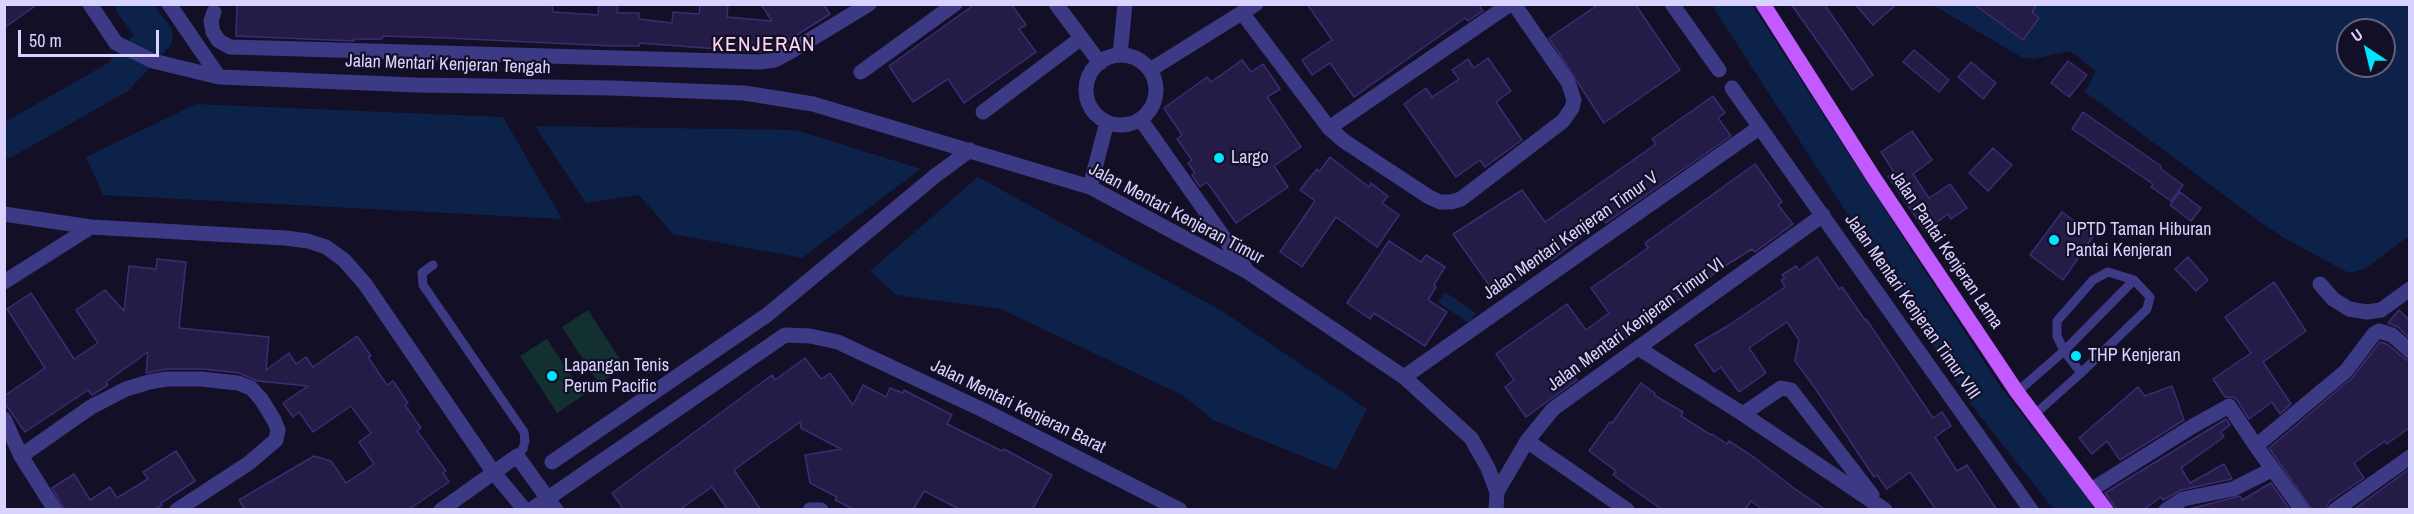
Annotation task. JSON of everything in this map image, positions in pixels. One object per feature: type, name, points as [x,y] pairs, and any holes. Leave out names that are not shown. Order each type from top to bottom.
[{"type":"main road","name":"Jalan Pantai Kenjeran Lama","points":[[1763,4],[1874,178],[2017,392],[2106,510]]},
{"type":"street","name":"Jalan Mentari Kenjeran Tengah","points":[[90,4],[116,43],[153,61],[219,77],[416,85],[744,93]]},
{"type":"street","points":[[169,4],[219,77]]},
{"type":"street","points":[[214,12],[211,21],[213,32],[219,41],[230,46],[759,62],[775,60],[869,4]]},
{"type":"street","points":[[861,72],[955,4]]},
{"type":"street","points":[[1056,4],[1100,63]]},
{"type":"street","points":[[1120,55],[1125,4]]},
{"type":"street","points":[[1150,70],[1256,4]]},
{"type":"street","points":[[1243,14],[1329,128],[1344,141],[1440,202],[1461,199],[1563,121],[1572,108],[1574,100],[1568,82],[1512,4],[1329,128]]},
{"type":"street","points":[[1672,4],[1719,70]]},
{"type":"street","points":[[983,112],[1080,39]]},
{"type":"street","points":[[1120,55],[1132,56],[1142,61],[1150,70],[1155,79],[1157,91],[1149,112],[1141,120],[1118,125],[1097,116],[1086,94],[1091,71],[1100,63],[1120,55]]},
{"type":"street","name":"Jalan Mentari Kenjeran Timur VIII","points":[[1732,88],[2031,510]]},
{"type":"street","name":"Jalan Mentari Kenjeran Timur","points":[[744,93],[813,104],[1090,186],[1248,272],[1404,377],[1471,438],[1488,468],[1497,492],[1496,510]]},
{"type":"street","points":[[1141,120],[1248,272]]},
{"type":"street","points":[[1090,186],[1107,122]]},
{"type":"street","name":"Jalan Mentari Kenjeran Timur V","points":[[1404,377],[1760,127]]},
{"type":"street","points":[[552,462],[767,315],[970,150]]},
{"type":"street","points":[[4,214],[91,227],[285,238],[308,241],[326,247],[344,260],[365,284],[494,473],[525,510]]},
{"type":"street","name":"Jalan Mentari Kenjeran Timur VI","points":[[1497,492],[1527,441],[1553,409],[1823,214]]},
{"type":"street","points":[[4,282],[91,227]]},
{"type":"street","points":[[2320,284],[2333,299],[2349,309],[2367,312],[2381,310],[2409,289]]},
{"type":"street","points":[[531,510],[552,503],[666,416],[785,335],[767,315]]},
{"type":"street","points":[[2256,446],[2346,371],[2374,334],[2379,331],[2392,335],[2409,351]]},
{"type":"street","name":"Jalan Mentari Kenjeran Barat","points":[[785,335],[810,336],[838,342],[985,411],[1180,510]]},
{"type":"street","points":[[1638,348],[1743,414],[1883,508]]},
{"type":"street","points":[[21,456],[91,408],[126,389],[167,380],[201,379],[250,388],[261,399],[274,420],[278,430],[276,440],[249,463],[177,510]]},
{"type":"street","points":[[1743,414],[1781,388],[1791,390],[1883,508]]},
{"type":"street","points":[[649,394],[666,416]]},
{"type":"street","points":[[2091,490],[2224,407],[2231,406],[2256,446],[2302,510]]},
{"type":"street","points":[[4,419],[21,456],[55,510]]},
{"type":"street","points":[[1527,441],[1627,510]]},
{"type":"street","points":[[441,510],[517,456],[552,503]]},
{"type":"street","points":[[2335,510],[2409,457]]},
{"type":"street","points":[[2166,510],[2183,499],[2233,489],[2272,469]]},
{"type":"street","points":[[810,510],[820,510]]},
{"type":"lane","points":[[433,264],[422,273],[423,285],[524,432],[523,449],[517,456]]},
{"type":"lane","points":[[2034,415],[2081,373],[2147,309],[2150,297],[2134,280],[2108,272],[2093,280],[2057,321],[2057,336],[2064,351],[2081,373]]},
{"type":"lane","points":[[2017,392],[2064,351],[2134,280]]},
{"type":"green space","points":[[588,310],[625,367],[599,384],[562,327]]},
{"type":"green space","name":"Lapangan Tenis Perum Pacific","points":[[547,339],[584,395],[557,413],[520,356]]},
{"type":"water","points":[[1933,5],[2409,5],[2409,236],[2363,270],[2349,273],[2284,238],[2259,221],[2085,92],[2096,71],[2070,51],[2033,59],[2021,57]]},
{"type":"water","points":[[196,104],[503,117],[562,219],[103,195],[86,157]]},
{"type":"water","points":[[535,126],[796,130],[921,169],[802,258],[673,234],[639,195],[586,203]]},
{"type":"water","points":[[978,177],[1222,311],[1367,409],[1336,470],[1213,420],[1184,396],[1001,309],[896,295],[870,271]]},
{"type":"water","points":[[1445,292],[1476,313],[1469,323],[1438,302]]},
{"type":"building","points":[[4,4],[38,4],[4,28]]},
{"type":"building","points":[[552,4],[553,12],[598,15],[599,4],[618,4],[617,13],[639,13],[639,19],[672,23],[673,12],[699,14],[700,4],[728,4],[727,17],[772,21],[761,4],[823,4],[830,14],[770,51],[759,52],[639,43],[639,46],[612,46],[383,36],[382,39],[354,39],[354,41],[236,36],[237,5]]},
{"type":"building","points":[[975,4],[1011,4],[1026,25],[1019,29],[1036,52],[964,103],[948,79],[913,102],[889,66]]},
{"type":"building","points":[[1307,4],[1483,4],[1480,7],[1483,11],[1468,21],[1465,18],[1354,97],[1330,63],[1312,75],[1302,60],[1332,40]]},
{"type":"building","points":[[1599,4],[1635,4],[1680,70],[1604,123],[1549,38]]},
{"type":"building","points":[[1791,4],[1824,4],[1873,75],[1852,90]]},
{"type":"building","points":[[1855,4],[1897,4],[1873,25]]},
{"type":"building","points":[[1974,4],[2037,4],[2032,12],[2039,18],[2023,40]]},
{"type":"building","points":[[1914,50],[1949,80],[1939,92],[1903,62]]},
{"type":"building","points":[[1488,58],[1511,91],[1496,102],[1522,140],[1485,167],[1480,160],[1456,177],[1404,104],[1426,88],[1432,97],[1459,79],[1452,70],[1468,59],[1474,68]]},
{"type":"building","points":[[1242,60],[1251,72],[1263,64],[1280,89],[1267,97],[1301,147],[1274,166],[1288,187],[1236,223],[1207,182],[1200,187],[1192,175],[1195,173],[1188,163],[1192,160],[1177,139],[1182,135],[1164,108],[1207,77],[1211,82]]},
{"type":"building","points":[[2068,61],[2087,75],[2069,97],[2051,83]]},
{"type":"building","points":[[1971,62],[1996,83],[1983,99],[1958,77]]},
{"type":"building","points":[[1713,96],[1725,113],[1718,118],[1731,136],[1606,223],[1603,220],[1552,260],[1550,257],[1496,295],[1453,234],[1522,190],[1545,222],[1656,144],[1652,139]]},
{"type":"building","points":[[2083,112],[2161,166],[2160,168],[2183,185],[2171,201],[2151,187],[2153,184],[2072,129]]},
{"type":"building","points":[[1912,131],[1932,160],[1913,174],[1929,198],[1950,184],[1967,208],[1951,219],[1948,214],[1925,231],[1888,176],[1894,172],[1881,152]]},
{"type":"building","points":[[1993,148],[2012,165],[1988,191],[1969,173]]},
{"type":"building","points":[[1330,157],[1369,187],[1371,183],[1388,196],[1382,203],[1399,215],[1377,247],[1336,217],[1302,267],[1280,252],[1315,201],[1300,190],[1317,169],[1319,172]]},
{"type":"building","points":[[1755,164],[1782,202],[1778,205],[1793,224],[1755,252],[1752,249],[1725,266],[1616,345],[1601,355],[1600,353],[1572,374],[1577,380],[1526,417],[1505,387],[1514,380],[1496,354],[1567,304],[1586,330],[1609,313],[1591,288],[1648,248],[1645,243]]},
{"type":"building","points":[[2180,192],[2201,208],[2191,221],[2170,205]]},
{"type":"building","points":[[2062,212],[2094,235],[2063,280],[2030,255]]},
{"type":"building","points":[[1389,241],[1421,262],[1426,255],[1445,267],[1428,300],[1447,312],[1425,346],[1374,313],[1370,319],[1347,303]]},
{"type":"building","points":[[1817,257],[1839,289],[1842,287],[1866,319],[1933,418],[1942,412],[1951,426],[1935,437],[1957,471],[1967,465],[1997,510],[1936,510],[1910,472],[1887,489],[1877,475],[1874,477],[1795,361],[1799,340],[1787,322],[1749,348],[1766,373],[1739,392],[1721,367],[1714,372],[1695,345],[1785,287],[1781,280],[1785,278],[1782,275],[1796,266],[1799,270]]},
{"type":"building","points":[[2188,257],[2208,280],[2196,291],[2175,269]]},
{"type":"building","points":[[157,259],[186,262],[179,328],[269,337],[266,370],[289,353],[296,364],[306,357],[313,367],[357,336],[387,385],[393,381],[408,403],[405,405],[421,428],[417,431],[446,471],[443,473],[449,482],[408,510],[245,510],[239,500],[314,456],[331,461],[346,483],[374,464],[359,442],[371,433],[351,406],[313,432],[299,412],[293,417],[283,403],[308,386],[257,381],[239,373],[202,369],[167,369],[146,373],[148,352],[106,382],[108,385],[92,395],[88,390],[25,432],[4,402],[4,396],[45,368],[7,309],[31,293],[74,359],[98,343],[76,310],[105,290],[124,311],[129,266],[156,269]]},
{"type":"building","points":[[2274,282],[2306,331],[2263,362],[2291,404],[2280,414],[2272,402],[2249,419],[2237,400],[2233,397],[2225,397],[2213,379],[2251,353],[2225,317]]},
{"type":"building","points":[[2399,310],[2409,320],[2409,338],[2398,327],[2388,323]]},
{"type":"building","points":[[2380,342],[2387,344],[2409,361],[2409,428],[2387,444],[2385,441],[2354,463],[2364,478],[2329,502],[2325,510],[2312,510],[2269,448],[2352,378]]},
{"type":"building","points":[[805,358],[821,379],[830,373],[853,405],[863,385],[886,397],[890,388],[903,393],[904,390],[952,415],[947,424],[1002,451],[1004,449],[1052,475],[1032,510],[961,510],[924,491],[913,510],[855,510],[835,500],[837,497],[810,483],[805,455],[841,449],[801,428],[800,422],[734,470],[761,510],[728,510],[712,487],[679,510],[624,510],[612,493],[772,375],[775,380]]},
{"type":"building","points":[[1641,383],[1655,393],[1654,395],[1683,412],[1681,416],[1727,444],[1729,441],[1826,510],[1763,510],[1751,501],[1745,510],[1663,510],[1641,495],[1613,475],[1616,471],[1589,451]]},
{"type":"building","points":[[2172,386],[2184,420],[2120,460],[2107,441],[2092,454],[2079,438],[2138,387],[2145,396]]},
{"type":"building","points":[[2226,419],[2230,425],[2221,432],[2224,437],[2181,468],[2190,483],[2224,464],[2232,479],[2181,490],[2163,500],[2161,497],[2143,510],[2117,510],[2105,493]]},
{"type":"building","points":[[176,451],[195,481],[154,510],[65,510],[52,488],[74,474],[90,500],[110,487],[117,498],[148,479],[143,472]]},
{"type":"building","points":[[2409,469],[2409,510],[2353,510]]},
{"type":"building","points":[[2271,483],[2290,510],[2185,510],[2240,496],[2242,500]]},
{"type":"waterway","points":[[4,142],[118,77],[156,36],[132,4]]},
{"type":"waterway","points":[[1731,4],[1986,396],[2076,510]]},
{"type":"place","name":"Largo","points":[[1219,158]]},
{"type":"place","name":"UPTD Taman Hiburan Pantai Kenjeran","points":[[2054,240]]},
{"type":"place","name":"THP Kenjeran","points":[[2076,356]]},
{"type":"place","name":"Lapangan Tenis Perum Pacific","points":[[552,376]]},
{"type":"district","name":"KENJERAN","points":[[764,45]]}]
